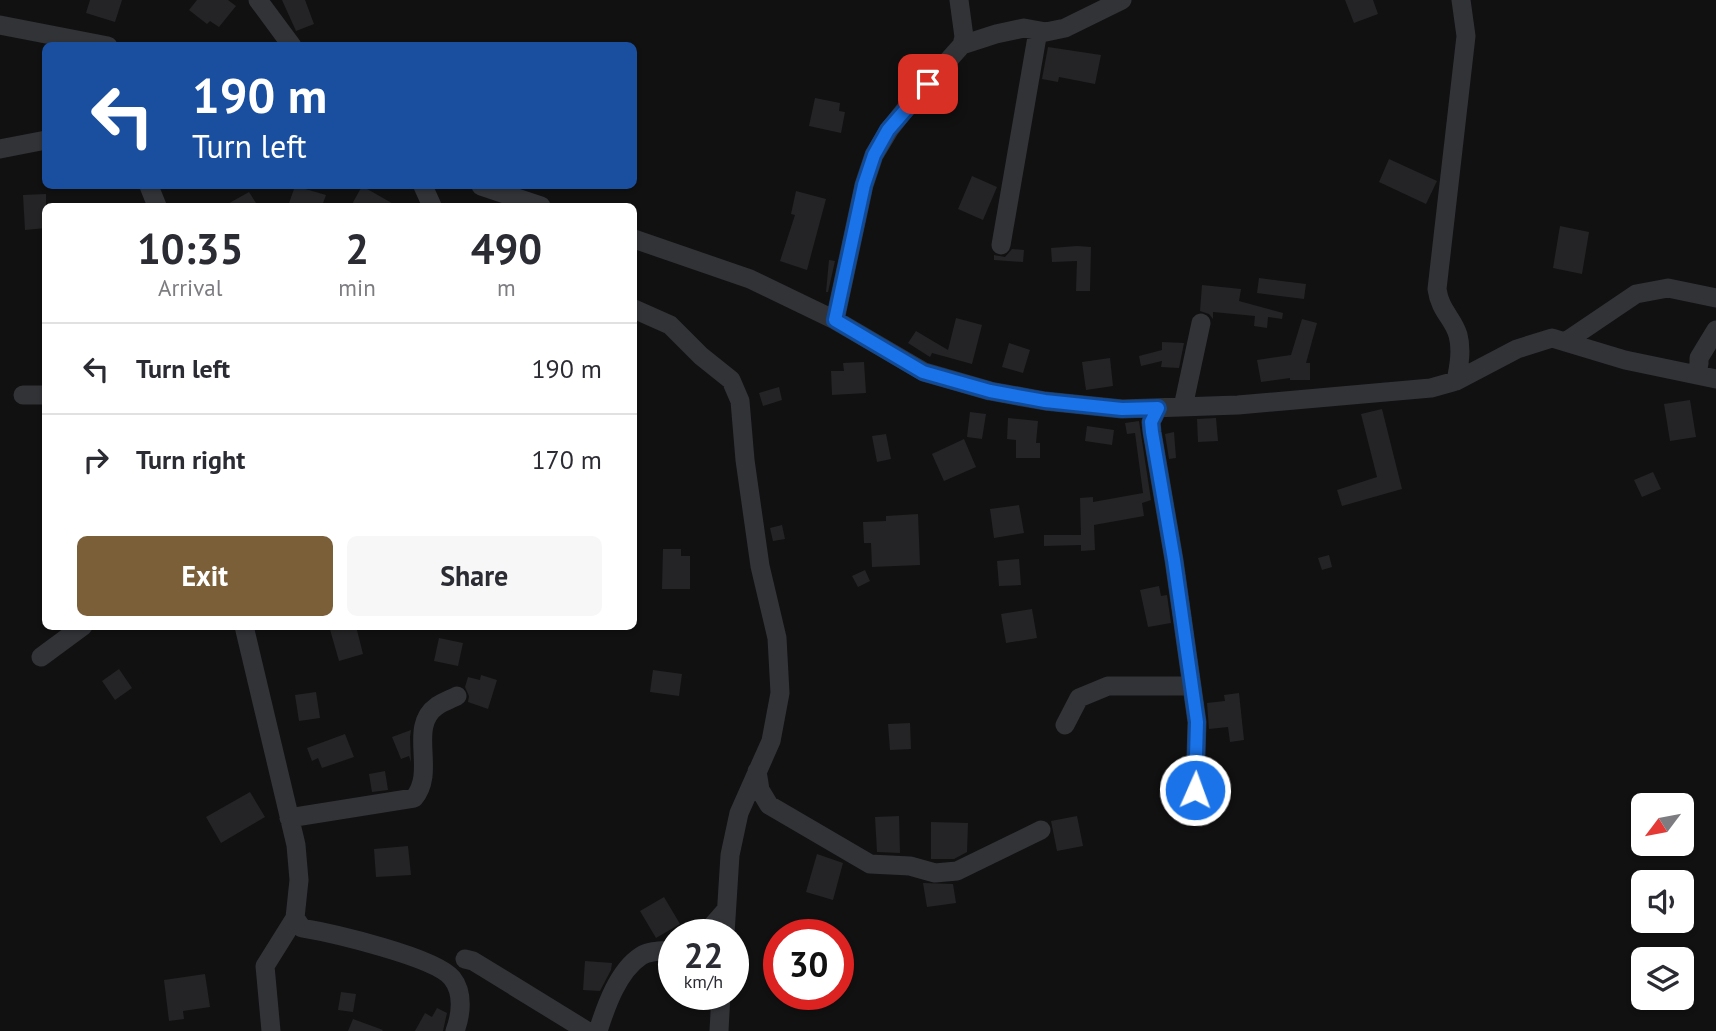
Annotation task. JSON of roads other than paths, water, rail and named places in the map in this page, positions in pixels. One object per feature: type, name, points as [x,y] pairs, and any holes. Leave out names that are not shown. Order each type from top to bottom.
[{"type":"street","points":[[258,0],[289,42]]},
{"type":"street","points":[[835,320],[864,185],[874,155],[888,130],[962,45],[964,37],[959,0]]},
{"type":"street","points":[[962,45],[996,34],[1024,29],[1045,32],[1065,28],[1122,0]]},
{"type":"street","points":[[1456,381],[1461,360],[1458,334],[1439,304],[1437,289],[1466,36],[1461,0]]},
{"type":"street","points":[[0,25],[87,42]]},
{"type":"street","points":[[1001,245],[1038,31]]},
{"type":"street","points":[[0,149],[42,141]]},
{"type":"street","points":[[490,189],[532,203]]},
{"type":"street","points":[[637,240],[750,279],[835,320],[923,372],[990,391],[1045,401],[1122,409],[1158,408],[1238,405],[1419,389],[1456,381],[1535,342],[1552,338],[1625,360],[1716,379]]},
{"type":"street","points":[[1565,342],[1636,293],[1668,288],[1716,298]]},
{"type":"street","points":[[637,310],[670,325],[701,356],[731,380],[740,401],[745,460],[760,566],[777,638],[780,693],[771,741],[739,813],[732,844],[726,919]]},
{"type":"street","points":[[1183,407],[1201,323]]},
{"type":"street","points":[[1699,364],[1699,358],[1716,330]]},
{"type":"street","points":[[23,395],[42,395]]},
{"type":"street","points":[[1158,408],[1151,422],[1152,432],[1174,560],[1197,722],[1195,790]]},
{"type":"street","points":[[41,657],[78,630]]},
{"type":"street","points":[[245,630],[296,845],[299,880],[295,918],[265,966],[271,1031]]},
{"type":"street","points":[[1065,725],[1079,698],[1108,686],[1192,686]]},
{"type":"street","points":[[289,818],[414,798],[422,789],[423,730],[427,718],[435,707],[457,696]]},
{"type":"street","points":[[757,771],[760,790],[769,805],[870,864],[910,866],[935,873],[957,871],[1041,830]]},
{"type":"street","points":[[718,919],[726,910]]},
{"type":"street","points":[[295,918],[302,928],[326,932],[431,964],[453,979],[461,1002],[456,1031]]},
{"type":"street","points":[[598,1031],[607,1005],[631,966],[642,956],[658,953]]},
{"type":"street","points":[[465,959],[473,961],[587,1031]]},
{"type":"street","points":[[719,1031],[720,1010]]}]
